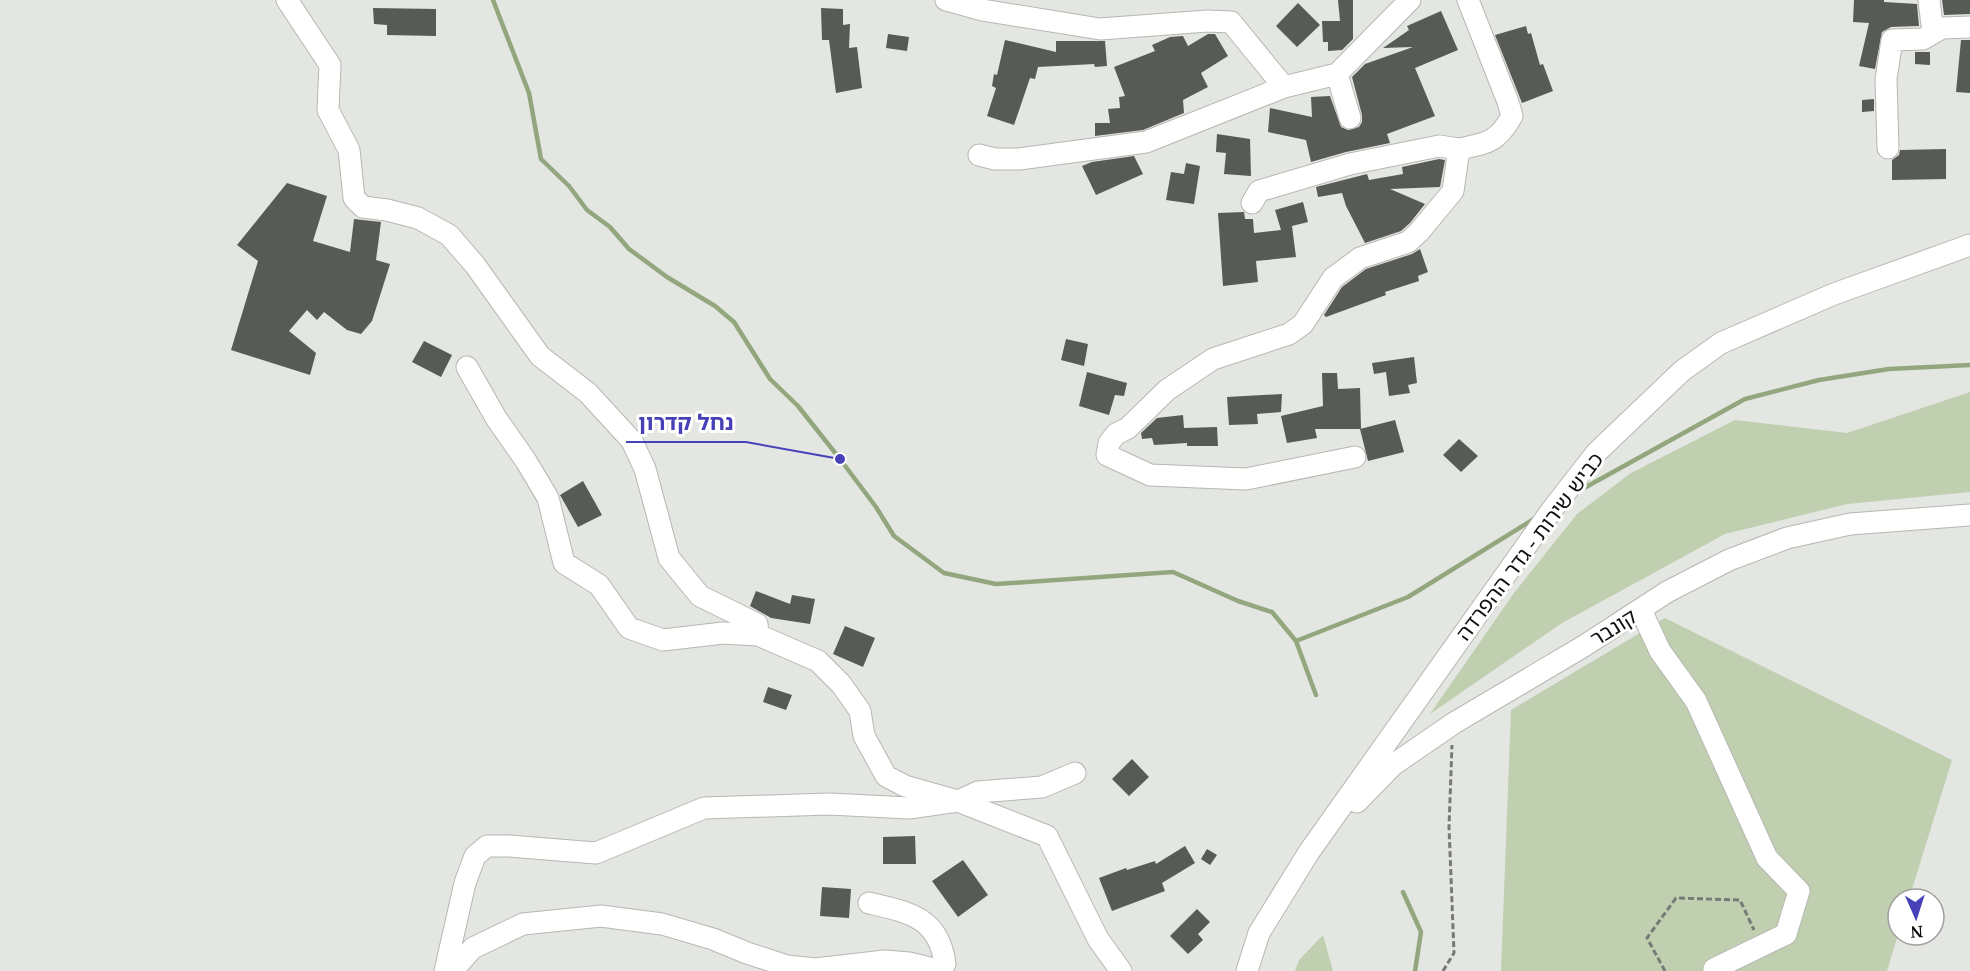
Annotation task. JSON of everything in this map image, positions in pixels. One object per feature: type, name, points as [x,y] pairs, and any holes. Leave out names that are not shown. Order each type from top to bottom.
[{"type":"street","points":[[287,0],[330,65],[328,110],[349,150],[354,198],[363,207],[418,218],[449,235],[475,265],[540,356],[588,393],[632,441],[645,469],[669,558],[700,596],[757,624],[758,635]]},
{"type":"street","points":[[946,0],[982,10],[1100,29],[1207,21],[1231,22],[1284,87]]},
{"type":"street","points":[[979,155],[995,159],[1019,159],[1146,142],[1284,87],[1337,74],[1410,0]]},
{"type":"street","points":[[1252,203],[1259,191],[1350,164],[1438,146],[1459,149],[1489,142],[1505,128],[1512,116],[1508,102],[1468,0]]},
{"type":"street","points":[[1929,0],[1933,33]]},
{"type":"street","points":[[1888,148],[1886,79],[1892,39],[1923,39],[1942,28],[1970,27]]},
{"type":"street","points":[[1337,74],[1350,118]]},
{"type":"street","points":[[1355,457],[1246,479],[1150,475],[1107,455],[1109,443],[1116,434],[1128,428],[1167,390],[1212,359],[1288,334],[1303,324],[1333,278],[1360,258],[1408,242],[1453,191],[1459,149]]},
{"type":"street","name":"כביש שירות - גדר ההפרדה","points":[[1247,971],[1259,933],[1309,852],[1551,511],[1597,452],[1682,371],[1721,343],[1834,294],[1970,245]]},
{"type":"street","points":[[467,367],[496,418],[548,498],[564,563],[599,585],[629,628],[663,640],[723,633],[758,635],[818,662],[841,684],[860,711],[864,736],[886,776],[905,786],[958,801],[1047,836],[1098,939],[1121,971]]},
{"type":"street","name":"קונבר","points":[[1309,852],[1393,765],[1454,723],[1641,610],[1666,592],[1729,560],[1787,538],[1850,524],[1970,515]]},
{"type":"street","points":[[1641,610],[1660,651],[1696,701],[1767,858],[1799,891],[1786,934],[1714,969]]},
{"type":"street","points":[[445,971],[465,883],[475,856],[487,846],[596,853],[704,808],[829,804],[909,808],[958,801],[978,792],[1041,787],[1075,773]]},
{"type":"street","points":[[452,971],[473,948],[524,924],[601,916],[662,924],[713,939],[787,966],[815,969],[885,961],[909,963],[938,970],[945,964],[943,950],[934,933],[920,918],[904,911],[869,903]]},
{"type":"path","points":[[1443,971],[1454,953],[1449,827],[1454,723]]},
{"type":"path","points":[[1665,971],[1647,938],[1676,898],[1740,900],[1761,946]]},
{"type":"green space","points":[[1970,392],[1970,492],[1847,504],[1725,534],[1562,623],[1430,714],[1514,593],[1577,514],[1631,473],[1735,420],[1847,433]]},
{"type":"green space","points":[[1665,618],[1952,760],[1913,887],[1886,887],[1886,947],[1894,947],[1887,971],[1501,971],[1511,710]]},
{"type":"green space","points":[[1323,935],[1333,971],[1295,971],[1299,960]]},
{"type":"building","points":[[1338,0],[1353,0],[1353,39],[1342,50],[1328,51],[1328,42],[1323,42],[1322,21],[1340,21]]},
{"type":"building","points":[[1854,0],[1884,0],[1884,2],[1917,4],[1919,26],[1891,27],[1882,32],[1875,69],[1859,66],[1869,23],[1853,22]]},
{"type":"building","points":[[1942,0],[1970,0],[1970,14],[1944,15]]},
{"type":"building","points":[[1298,3],[1320,25],[1297,47],[1276,26]]},
{"type":"building","points":[[373,8],[436,9],[436,36],[387,35],[387,25],[374,24]]},
{"type":"building","points":[[821,8],[843,9],[843,25],[850,24],[849,48],[857,47],[862,88],[836,93],[829,40],[822,40]]},
{"type":"building","points":[[1441,11],[1458,50],[1415,68],[1435,116],[1387,134],[1390,143],[1311,162],[1306,140],[1268,132],[1270,108],[1312,117],[1311,97],[1330,96],[1341,127],[1348,130],[1359,127],[1362,115],[1352,77],[1365,64],[1413,47],[1383,48],[1409,30],[1407,26]]},
{"type":"building","points":[[1526,26],[1528,34],[1531,33],[1540,65],[1543,64],[1553,91],[1522,103],[1495,35]]},
{"type":"building","points":[[888,34],[909,37],[907,51],[886,48]]},
{"type":"building","points":[[1208,34],[1215,34],[1228,56],[1201,73],[1208,87],[1183,100],[1184,113],[1143,130],[1095,136],[1095,123],[1110,123],[1108,109],[1120,108],[1119,97],[1125,96],[1114,67],[1155,51],[1152,45],[1170,37],[1183,36],[1188,46]]},
{"type":"building","points":[[1005,40],[1056,52],[1056,41],[1105,41],[1107,66],[1095,67],[1094,64],[1038,67],[1035,79],[1030,78],[1014,125],[987,116],[996,88],[992,86],[994,74],[997,75]]},
{"type":"building","points":[[1961,40],[1970,40],[1970,93],[1956,92]]},
{"type":"building","points":[[1915,52],[1930,52],[1930,65],[1915,64]]},
{"type":"building","points":[[1874,99],[1874,111],[1862,112],[1862,100]]},
{"type":"building","points":[[1217,134],[1250,139],[1251,176],[1224,174],[1226,153],[1216,152]]},
{"type":"building","points":[[1946,149],[1946,179],[1892,180],[1892,160],[1899,155],[1900,150]]},
{"type":"building","points":[[1134,156],[1143,174],[1096,195],[1082,166],[1092,162]]},
{"type":"building","points":[[1439,159],[1445,160],[1440,187],[1390,189],[1425,204],[1410,223],[1401,231],[1365,243],[1342,193],[1318,197],[1316,187],[1367,174],[1369,180],[1403,174],[1402,167]]},
{"type":"building","points":[[1186,163],[1200,166],[1194,204],[1166,200],[1171,172],[1184,174]]},
{"type":"building","points":[[287,183],[327,196],[313,241],[350,252],[354,219],[381,222],[376,260],[390,264],[372,321],[361,334],[347,330],[324,312],[317,320],[307,310],[289,331],[316,353],[310,375],[231,350],[258,261],[237,245]]},
{"type":"building","points":[[1303,202],[1308,222],[1292,226],[1296,257],[1256,261],[1258,282],[1223,286],[1218,213],[1244,212],[1245,219],[1253,219],[1254,233],[1281,230],[1275,210]]},
{"type":"building","points":[[1420,249],[1428,272],[1418,276],[1419,281],[1385,292],[1386,295],[1326,317],[1324,315],[1342,287],[1366,269],[1412,254]]},
{"type":"building","points":[[1066,339],[1088,344],[1084,366],[1061,360]]},
{"type":"building","points":[[424,341],[452,355],[441,377],[412,362]]},
{"type":"building","points":[[1414,357],[1417,383],[1408,385],[1410,393],[1389,396],[1386,372],[1374,374],[1372,363]]},
{"type":"building","points":[[1087,372],[1127,383],[1124,396],[1115,395],[1109,415],[1079,406]]},
{"type":"building","points":[[1322,373],[1337,373],[1338,389],[1360,388],[1361,429],[1315,429],[1317,438],[1287,443],[1281,416],[1323,406]]},
{"type":"building","points":[[1282,394],[1281,412],[1257,414],[1258,424],[1229,425],[1227,397]]},
{"type":"building","points":[[1183,415],[1184,428],[1217,427],[1218,446],[1187,446],[1187,443],[1154,445],[1152,438],[1142,439],[1141,433],[1157,418]]},
{"type":"building","points":[[1395,420],[1404,452],[1368,461],[1360,429]]},
{"type":"building","points":[[1459,439],[1478,456],[1461,472],[1443,455]]},
{"type":"building","points":[[583,481],[602,515],[578,527],[560,495]]},
{"type":"building","points":[[756,591],[790,604],[792,595],[815,599],[810,624],[771,618],[750,606]]},
{"type":"building","points":[[845,626],[875,638],[863,667],[833,654]]},
{"type":"building","points":[[768,687],[792,695],[786,710],[763,702]]},
{"type":"building","points":[[1132,759],[1149,777],[1129,796],[1112,779]]},
{"type":"building","points":[[915,836],[916,864],[883,864],[883,837]]},
{"type":"building","points":[[1185,846],[1195,863],[1162,883],[1165,891],[1112,911],[1099,878],[1126,868],[1127,870],[1155,861],[1156,864]]},
{"type":"building","points":[[1207,849],[1217,855],[1210,865],[1201,859]]},
{"type":"building","points":[[963,860],[988,895],[958,917],[932,881]]},
{"type":"building","points":[[822,887],[851,889],[849,918],[820,916]]},
{"type":"building","points":[[1197,909],[1210,922],[1198,934],[1203,940],[1188,954],[1170,936]]},
{"type":"waterway","points":[[493,0],[529,93],[541,159],[569,186],[587,210],[610,227],[629,249],[667,277],[715,306],[734,322],[770,379],[798,406],[840,459],[876,507],[894,536],[944,573],[996,584],[1173,572],[1238,601],[1272,612],[1296,641],[1316,695]]},
{"type":"waterway","points":[[1577,492],[1745,399],[1819,380],[1889,369],[1970,365]]},
{"type":"waterway","points":[[1296,641],[1408,597],[1537,517]]},
{"type":"waterway","points":[[1403,892],[1421,932],[1415,971]]},
{"type":"place","name":"נחל קדרון","points":[[840,459]]}]
